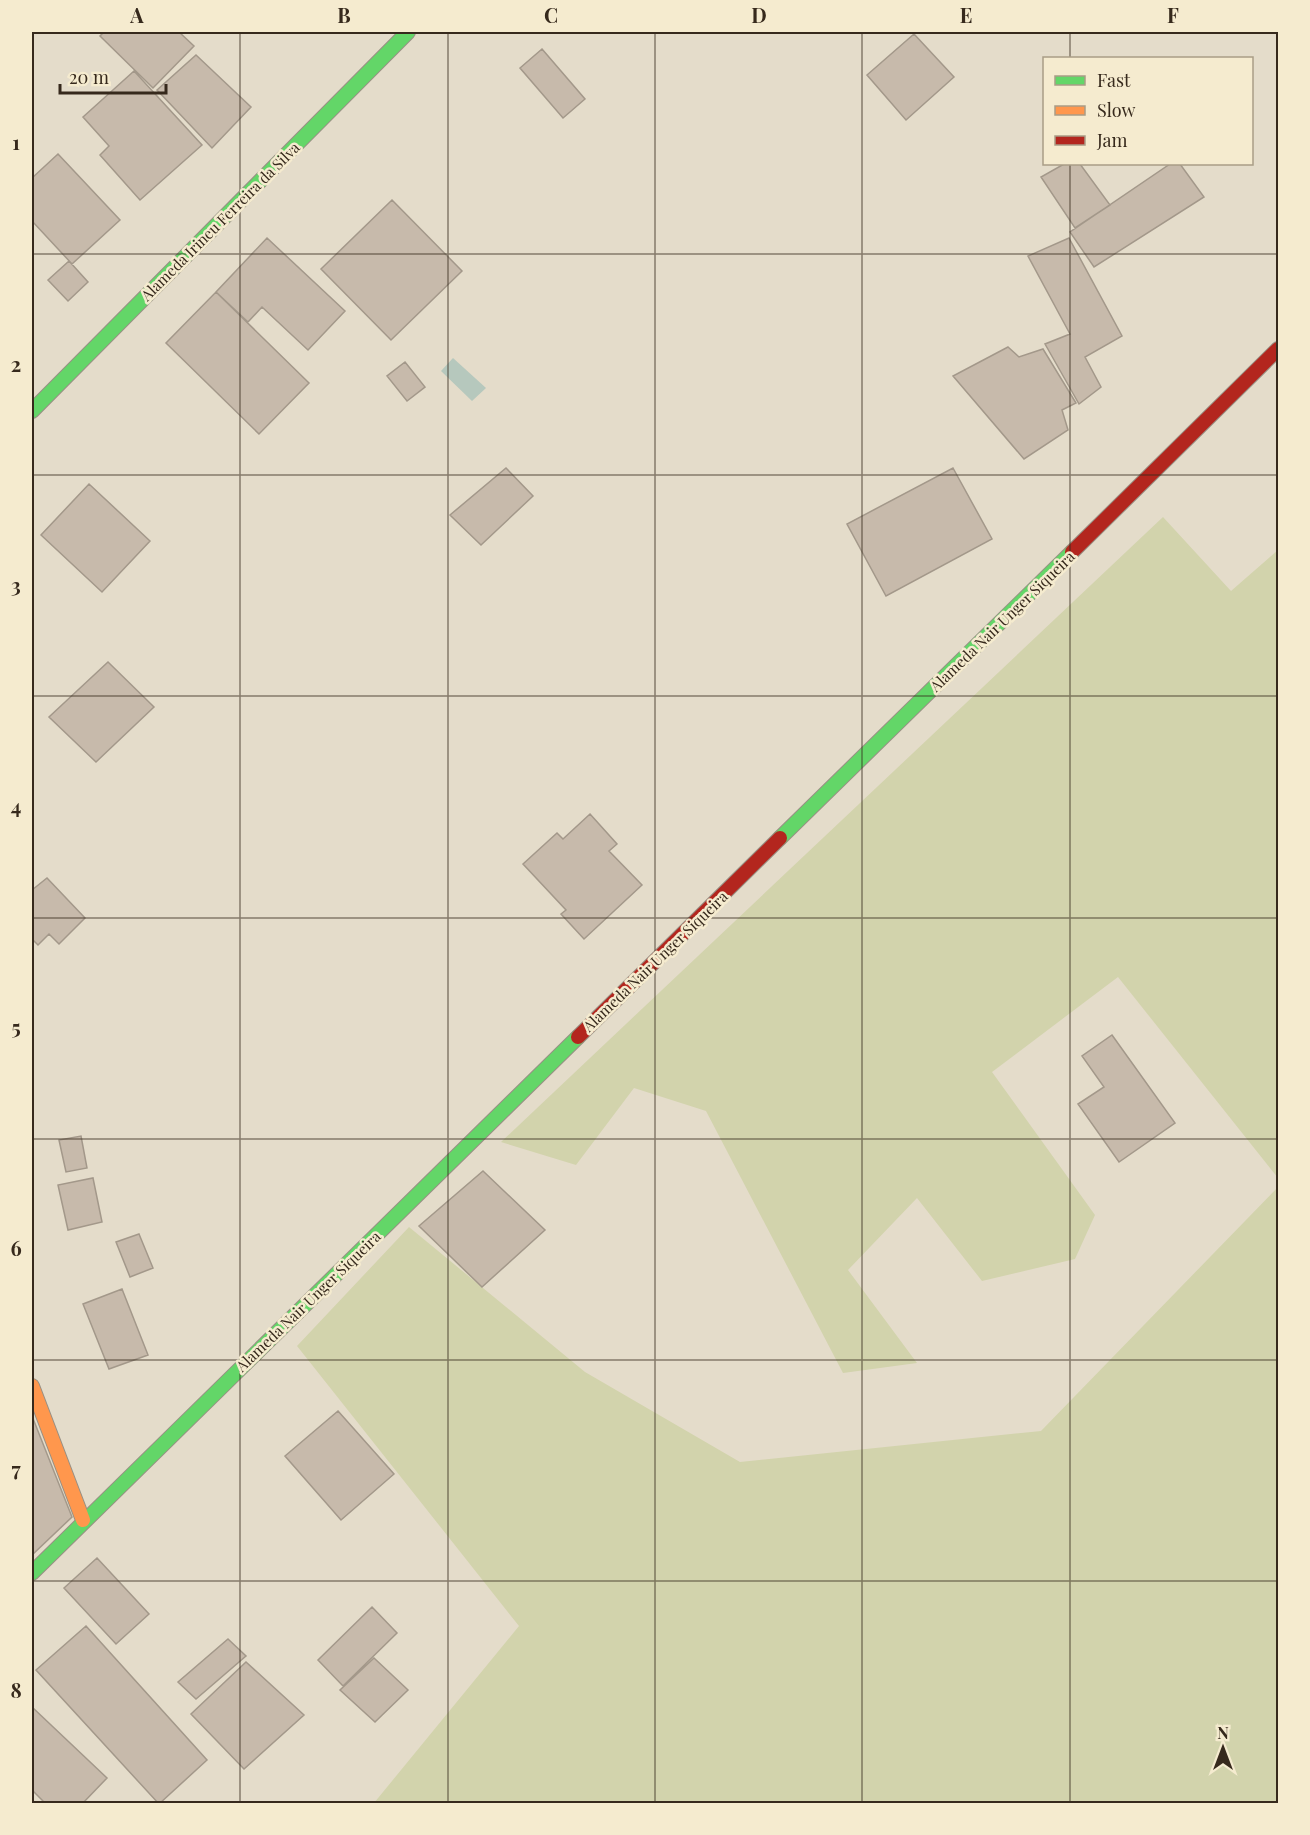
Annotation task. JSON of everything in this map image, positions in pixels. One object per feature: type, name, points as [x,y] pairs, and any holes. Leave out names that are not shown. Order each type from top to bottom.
[{"type":"street","name":"Alameda Irineu Ferreira da Silva","points":[[32,411],[408,32]]},
{"type":"street","name":"Alameda Nair Unger Siqueira","points":[[32,1573],[83,1520],[1278,349]]},
{"type":"street","points":[[32,1386],[83,1520]]},
{"type":"green space","points":[[1163,517],[1231,591],[1278,550],[1278,1178],[1118,977],[992,1072],[1095,1215],[1075,1259],[982,1281],[917,1198],[848,1270],[917,1363],[843,1373],[706,1111],[634,1088],[576,1165],[501,1142]]},
{"type":"green space","points":[[1278,1187],[1278,1796],[1275,1803],[374,1803],[519,1626],[297,1346],[409,1227],[585,1372],[740,1462],[1041,1431]]},
{"type":"shaded area","points":[[453,358],[486,388],[472,401],[441,371]]},
{"type":"building","points":[[104,32],[179,32],[194,46],[153,88],[100,36]]},
{"type":"building","points":[[914,34],[954,77],[906,120],[867,75]]},
{"type":"building","points":[[542,49],[585,99],[563,118],[520,68]]},
{"type":"building","points":[[196,55],[251,107],[212,148],[157,90]]},
{"type":"building","points":[[134,71],[202,145],[140,200],[100,155],[109,146],[83,117]]},
{"type":"building","points":[[58,154],[120,220],[72,264],[32,221],[32,178]]},
{"type":"building","points":[[1062,165],[1081,165],[1110,205],[1075,228],[1041,177]]},
{"type":"building","points":[[1169,165],[1181,165],[1204,197],[1094,267],[1070,232]]},
{"type":"building","points":[[392,200],[462,271],[391,340],[321,269]]},
{"type":"building","points":[[267,238],[345,311],[308,350],[262,307],[248,322],[216,292]]},
{"type":"building","points":[[1069,238],[1122,336],[1085,357],[1101,387],[1079,404],[1045,344],[1070,334],[1028,256]]},
{"type":"building","points":[[69,261],[88,282],[68,301],[48,280]]},
{"type":"building","points":[[216,292],[309,383],[259,434],[166,343]]},
{"type":"building","points":[[1008,347],[1019,357],[1043,349],[1076,403],[1062,410],[1068,430],[1024,459],[953,376]]},
{"type":"building","points":[[405,362],[425,387],[407,401],[387,376]]},
{"type":"building","points":[[506,468],[533,496],[481,545],[450,515]]},
{"type":"building","points":[[953,468],[992,539],[886,596],[847,524]]},
{"type":"building","points":[[89,484],[150,541],[102,592],[41,535]]},
{"type":"building","points":[[108,662],[154,707],[96,762],[49,717]]},
{"type":"building","points":[[590,814],[617,844],[609,851],[642,885],[584,939],[561,914],[566,910],[523,864],[557,833],[563,839]]},
{"type":"building","points":[[47,878],[85,918],[59,944],[49,934],[38,945],[32,939],[32,890]]},
{"type":"building","points":[[1112,1035],[1175,1123],[1119,1162],[1078,1104],[1104,1087],[1082,1056]]},
{"type":"building","points":[[81,1136],[87,1168],[66,1172],[59,1140]]},
{"type":"building","points":[[483,1171],[545,1230],[482,1287],[419,1226]]},
{"type":"building","points":[[93,1178],[102,1222],[68,1230],[58,1185]]},
{"type":"building","points":[[139,1234],[153,1268],[130,1277],[116,1242]]},
{"type":"building","points":[[122,1289],[148,1355],[109,1369],[83,1304]]},
{"type":"building","points":[[338,1411],[394,1474],[341,1520],[285,1456]]},
{"type":"building","points":[[32,1416],[72,1517],[32,1555]]},
{"type":"building","points":[[97,1558],[149,1614],[116,1644],[64,1588]]},
{"type":"building","points":[[372,1607],[397,1633],[343,1686],[318,1660]]},
{"type":"building","points":[[86,1626],[207,1760],[159,1804],[36,1670]]},
{"type":"building","points":[[228,1639],[246,1656],[196,1699],[178,1682]]},
{"type":"building","points":[[374,1658],[408,1690],[375,1722],[340,1690]]},
{"type":"building","points":[[246,1662],[304,1715],[244,1769],[191,1714]]},
{"type":"building","points":[[32,1707],[107,1778],[82,1804],[46,1804],[32,1790]]},
{"type":"traffic: fast","points":[[32,411],[408,32]]},
{"type":"traffic: fast","points":[[780,838],[1072,552]]},
{"type":"traffic: fast","points":[[32,1573],[578,1037]]},
{"type":"traffic: slow","points":[[32,1386],[83,1520]]},
{"type":"traffic: jam","points":[[1072,552],[1278,349]]},
{"type":"traffic: jam","points":[[578,1037],[780,838]]}]
